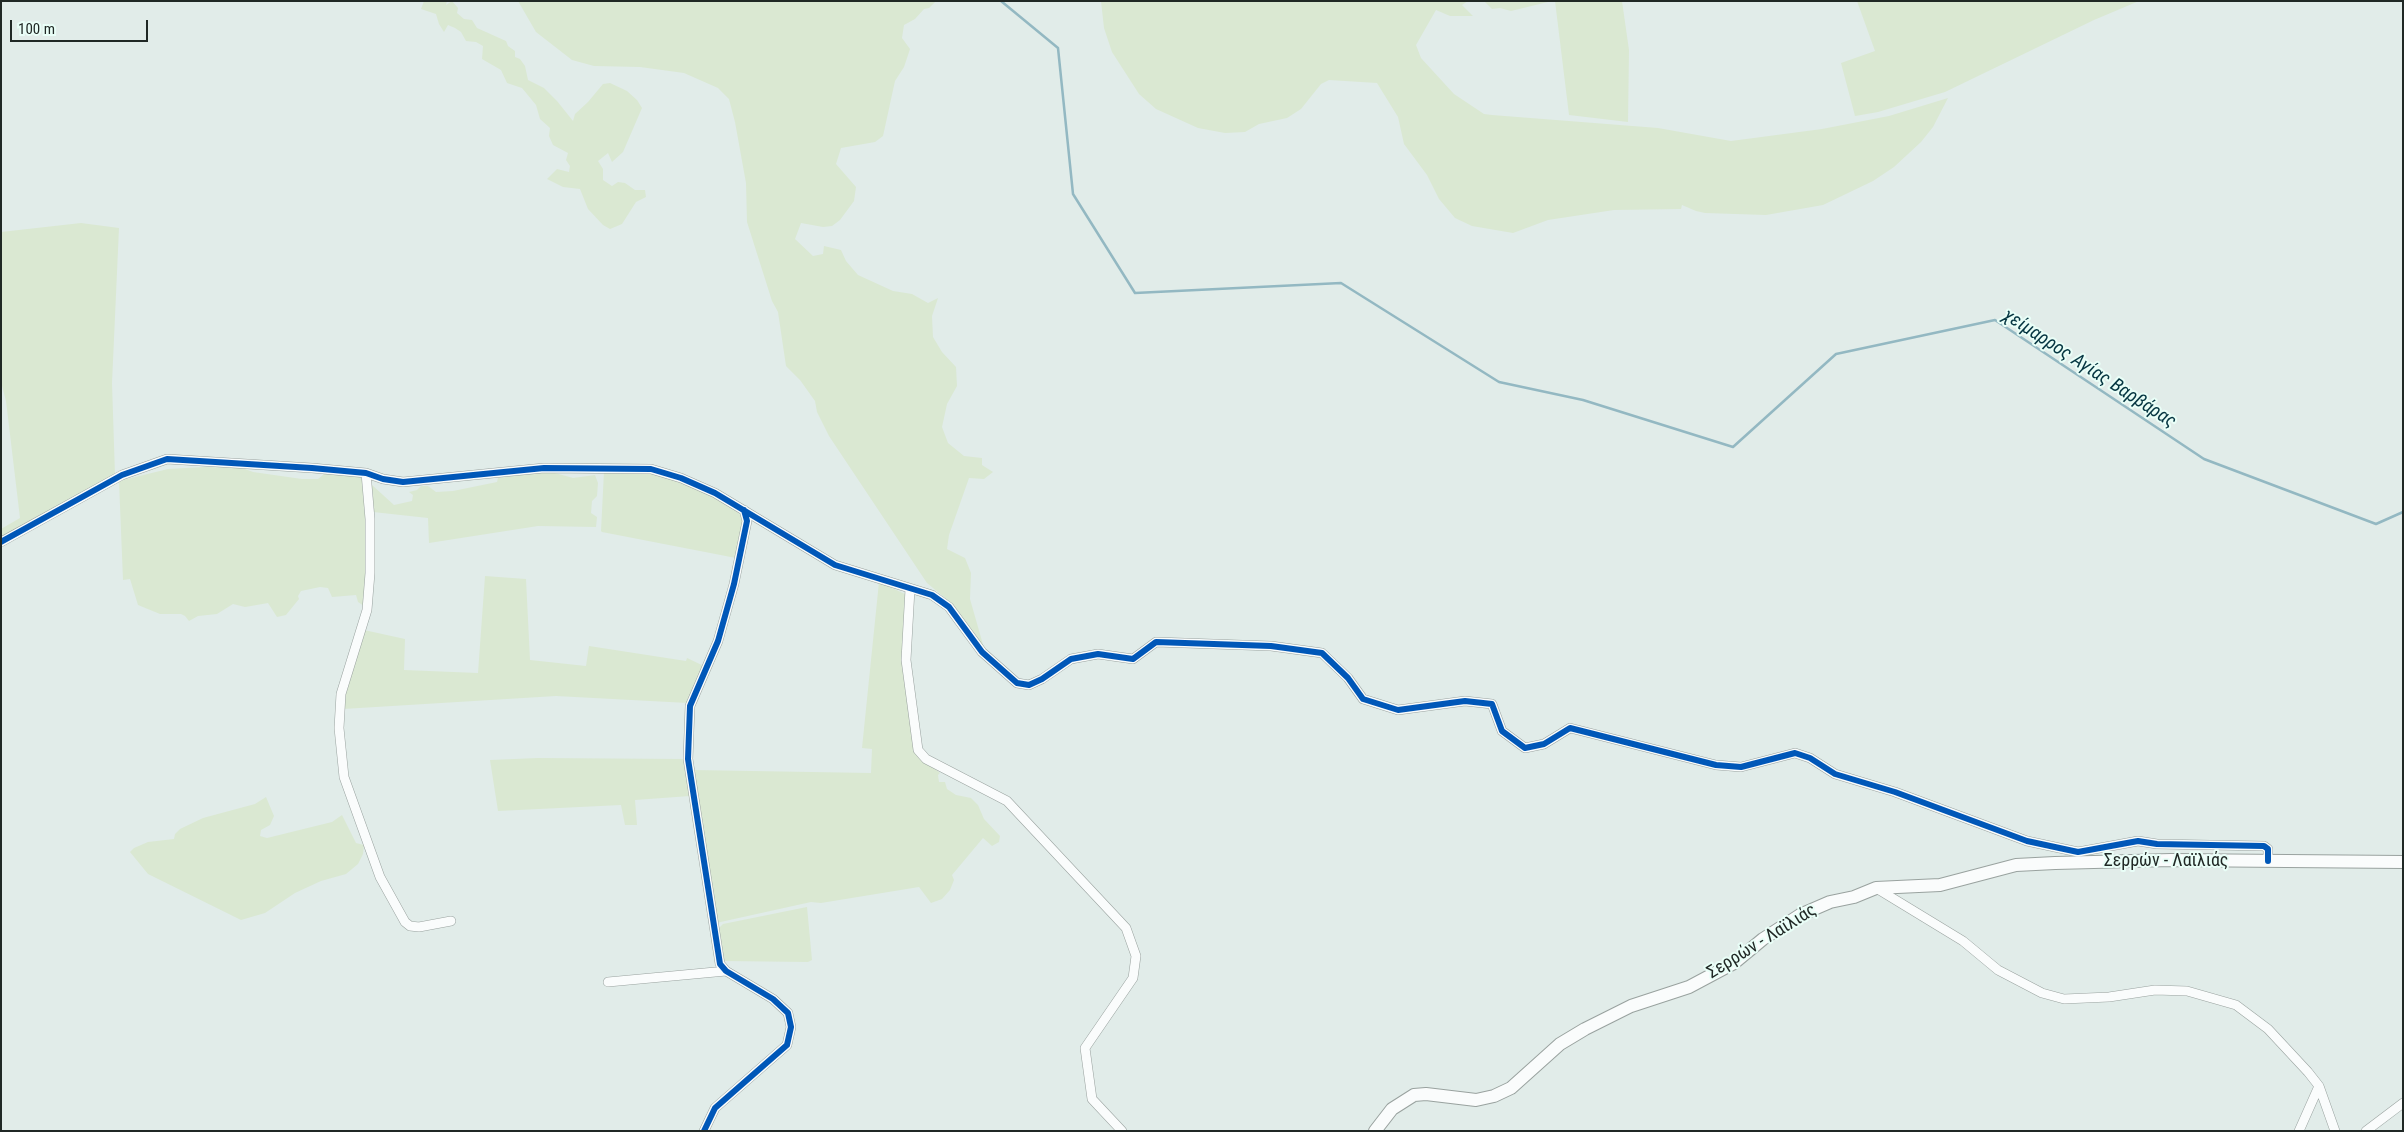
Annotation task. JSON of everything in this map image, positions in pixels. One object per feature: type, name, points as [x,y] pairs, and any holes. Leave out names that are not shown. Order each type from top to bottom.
[{"type":"main road","name":"Σερρών - Λαϊλιάς","points":[[1375,1131],[1392,1109],[1403,1100],[1414,1095],[1426,1094],[1476,1100],[1494,1096],[1510,1088],[1560,1044],[1585,1029],[1631,1006],[1689,987],[1734,963],[1763,939],[1800,914],[1830,902],[1854,898],[1876,888],[1940,885],[2016,865],[2035,864],[2172,860],[2403,862]]},
{"type":"street","points":[[1,542],[122,475],[167,460],[366,473],[383,479],[403,482],[544,468],[651,469],[681,478],[744,510],[835,565],[932,595],[949,607],[982,652],[1017,683],[1029,685],[1042,679],[1071,659],[1098,654],[1133,659],[1156,642],[1271,646],[1322,653],[1348,678],[1363,699],[1398,710],[1465,701],[1492,704],[1502,731],[1525,748],[1544,744],[1570,728],[1716,765],[1741,767],[1795,753],[1810,758],[1836,774],[1895,792],[2027,841],[2078,852],[2138,841],[2157,844],[2264,846],[2268,849],[2268,861]]},
{"type":"street","points":[[366,473],[370,519],[370,573],[367,610],[341,694],[339,728],[344,777],[380,877],[405,922],[410,926],[419,927],[451,922]]},
{"type":"street","points":[[704,1131],[715,1108],[786,1045],[791,1027],[788,1013],[774,999],[726,971],[720,964],[688,759],[690,706],[718,641],[734,584],[747,521],[744,510]]},
{"type":"street","points":[[910,589],[906,660],[918,750],[926,759],[1007,801],[1126,928],[1136,956],[1133,978],[1086,1048],[1092,1099],[1122,1131]]},
{"type":"street","points":[[1876,888],[1962,941],[1998,970],[2042,994],[2064,999],[2110,997],[2155,990],[2187,991],[2236,1005],[2268,1029],[2319,1086],[2335,1131]]},
{"type":"street","points":[[608,982],[652,980],[726,971]]},
{"type":"street","points":[[2299,1131],[2319,1086]]},
{"type":"street","points":[[2366,1131],[2403,1102]]},
{"type":"green space","points":[[424,1],[447,1],[446,5],[452,1],[458,8],[457,13],[464,19],[472,20],[477,28],[506,41],[508,46],[515,51],[515,57],[520,59],[525,66],[528,80],[544,88],[573,121],[575,114],[603,84],[610,83],[627,91],[637,100],[642,108],[623,152],[612,162],[608,153],[598,161],[603,169],[603,180],[612,186],[618,182],[625,183],[635,190],[645,190],[646,197],[636,202],[622,224],[610,229],[603,225],[588,209],[580,189],[563,187],[547,179],[557,169],[569,172],[570,166],[566,160],[568,153],[553,145],[549,136],[550,128],[540,119],[536,105],[522,88],[507,83],[501,70],[482,59],[483,46],[476,42],[466,41],[461,32],[448,25],[444,32],[436,14],[421,9]]},
{"type":"green space","points":[[518,1],[936,1],[929,8],[924,9],[915,19],[904,25],[902,38],[910,49],[904,67],[895,81],[883,136],[875,142],[841,148],[836,164],[856,187],[854,201],[840,220],[832,226],[823,227],[801,223],[795,239],[813,256],[823,254],[824,246],[841,250],[846,261],[858,275],[893,291],[912,294],[928,303],[938,298],[932,316],[933,337],[942,352],[956,367],[957,386],[947,404],[942,427],[948,443],[964,456],[982,458],[982,465],[993,472],[984,479],[969,478],[949,535],[947,549],[965,558],[971,573],[970,599],[984,648],[945,598],[927,583],[829,436],[817,412],[815,401],[800,380],[786,366],[778,312],[772,301],[747,222],[746,183],[729,99],[718,88],[684,73],[640,67],[594,66],[572,60],[536,32]]},
{"type":"green space","points":[[1101,1],[1468,1],[1462,5],[1473,16],[1450,16],[1436,10],[1416,45],[1421,58],[1454,94],[1484,114],[1492,115],[1658,128],[1731,141],[1822,129],[1889,116],[1948,98],[1933,127],[1921,142],[1894,167],[1873,181],[1823,205],[1766,215],[1705,213],[1682,205],[1681,209],[1614,210],[1548,220],[1513,233],[1472,226],[1455,218],[1439,199],[1427,175],[1404,144],[1398,117],[1377,83],[1329,80],[1321,84],[1301,109],[1287,118],[1259,124],[1245,132],[1225,133],[1198,128],[1156,109],[1139,94],[1112,52],[1104,28]]},
{"type":"green space","points":[[1484,1],[1552,1],[1511,11],[1500,8],[1492,9]]},
{"type":"green space","points":[[1555,1],[1622,1],[1629,50],[1628,122],[1569,115]]},
{"type":"green space","points":[[1857,1],[2139,1],[2094,20],[1945,92],[1878,112],[1855,116],[1841,63],[1875,51]]},
{"type":"green space","points":[[81,223],[119,228],[112,383],[115,475],[1,538],[1,529],[20,518],[6,401],[1,382],[1,232]]},
{"type":"green space","points":[[204,467],[242,468],[253,472],[302,479],[318,479],[324,474],[335,473],[360,476],[363,480],[365,502],[368,566],[364,606],[358,602],[356,595],[332,597],[328,588],[320,587],[301,591],[298,596],[299,599],[286,615],[277,617],[268,603],[245,607],[233,604],[217,614],[198,616],[189,621],[181,614],[160,614],[138,605],[130,579],[123,580],[119,481],[168,469]]},
{"type":"green space","points":[[548,471],[573,478],[595,475],[598,483],[597,496],[592,501],[591,513],[597,517],[596,527],[538,526],[429,543],[428,518],[373,512],[372,485],[394,505],[412,501],[413,495],[409,492],[417,490],[421,486],[428,486],[436,492],[453,491],[497,482],[498,478]]},
{"type":"green space","points":[[604,471],[651,472],[678,480],[733,506],[742,517],[743,529],[736,558],[602,532]]},
{"type":"green space","points":[[485,576],[526,579],[530,660],[586,666],[589,646],[686,661],[687,658],[706,667],[688,703],[556,696],[343,709],[346,682],[364,630],[405,639],[404,670],[478,673]]},
{"type":"green space","points":[[879,582],[905,594],[905,620],[919,756],[940,773],[938,775],[939,782],[945,782],[947,789],[956,795],[971,798],[978,805],[984,819],[1000,836],[999,842],[992,846],[983,838],[952,875],[954,880],[950,890],[942,899],[931,903],[919,887],[821,903],[811,902],[716,923],[692,770],[871,773],[872,749],[862,748]]},
{"type":"green space","points":[[538,758],[684,759],[690,796],[635,800],[637,825],[625,825],[621,805],[498,811],[490,760]]},
{"type":"green space","points":[[266,797],[274,816],[270,825],[261,830],[260,836],[267,838],[332,822],[342,815],[356,843],[364,845],[363,854],[358,864],[346,874],[321,881],[295,893],[265,913],[241,920],[148,874],[130,852],[134,848],[148,842],[174,839],[175,834],[180,829],[203,818],[255,804]]},
{"type":"green space","points":[[807,907],[812,960],[808,962],[723,961],[719,928],[723,924]]},
{"type":"waterway","name":"χείμαρρος Αγίας Βαρβάρας","points":[[1001,1],[1058,48],[1073,194],[1135,293],[1341,283],[1499,382],[1583,400],[1733,447],[1836,354],[1995,320],[2204,459],[2376,524],[2403,512]]},
{"type":"cycle path","points":[[1,542],[122,475],[167,459],[366,473],[383,479],[403,482],[544,468],[651,469],[681,478],[715,493],[835,565],[932,595],[949,607],[982,652],[1017,683],[1029,685],[1042,679],[1071,659],[1098,654],[1133,659],[1156,642],[1271,646],[1322,653],[1348,678],[1363,699],[1398,710],[1465,701],[1492,704],[1502,731],[1525,748],[1544,744],[1570,728],[1716,765],[1741,767],[1795,753],[1810,758],[1835,774],[1895,792],[2027,841],[2078,852],[2138,841],[2157,844],[2264,846],[2268,849],[2268,861]]},
{"type":"cycle path","points":[[704,1131],[715,1108],[787,1045],[791,1027],[788,1013],[773,999],[726,971],[720,964],[688,759],[690,706],[718,641],[734,584],[747,521],[744,510]]}]
